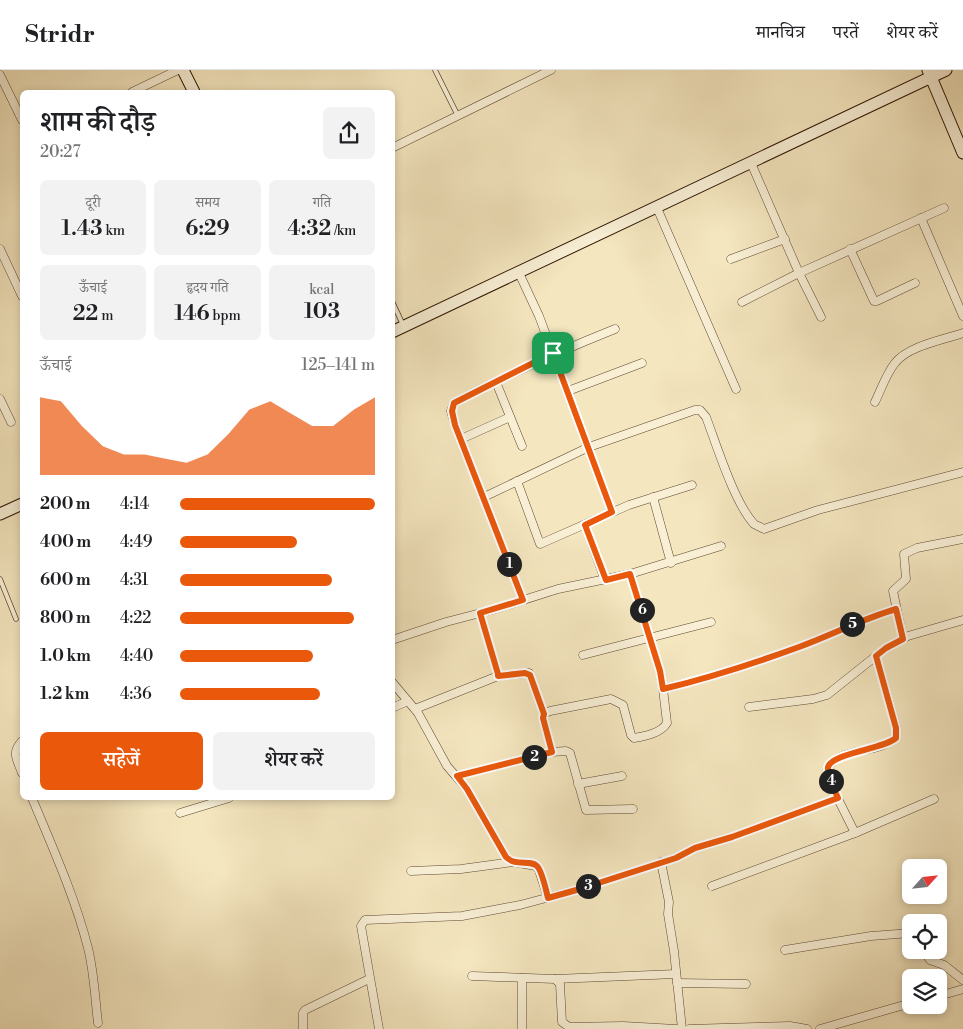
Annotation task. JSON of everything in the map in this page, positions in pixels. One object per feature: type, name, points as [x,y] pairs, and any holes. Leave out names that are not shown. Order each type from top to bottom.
[{"type":"street","points":[[136,90],[178,70]]},
{"type":"street","points":[[183,70],[193,90]]},
{"type":"street","points":[[395,147],[552,70]]},
{"type":"street","points":[[395,331],[752,163],[929,74],[946,70]]},
{"type":"street","points":[[929,74],[963,153]]},
{"type":"street","points":[[0,75],[20,116]]},
{"type":"street","points":[[752,163],[799,273],[821,317]]},
{"type":"street","points":[[657,208],[736,389]]},
{"type":"street","points":[[742,302],[799,273],[944,208]]},
{"type":"street","points":[[921,218],[963,316]]},
{"type":"street","points":[[731,260],[785,239]]},
{"type":"street","points":[[0,249],[20,292]]},
{"type":"street","points":[[850,250],[874,300],[915,283]]},
{"type":"street","points":[[519,273],[539,316],[612,512]]},
{"type":"street","points":[[523,600],[461,439],[452,411],[454,403],[553,353],[615,329]]},
{"type":"street","points":[[875,402],[890,370],[895,362],[904,354],[963,333]]},
{"type":"street","points":[[568,391],[642,363]]},
{"type":"street","points":[[496,382],[522,446]]},
{"type":"street","points":[[0,400],[11,422]]},
{"type":"street","points":[[484,497],[589,447],[695,410],[700,410],[706,417],[736,494],[746,513],[756,525],[764,529],[818,510],[963,472]]},
{"type":"street","points":[[461,439],[510,417]]},
{"type":"street","points":[[517,481],[540,544],[629,505],[692,485]]},
{"type":"street","points":[[653,497],[671,563]]},
{"type":"street","points":[[0,514],[20,505]]},
{"type":"street","points":[[585,525],[606,580]]},
{"type":"street","points":[[903,639],[893,591],[906,579],[904,554],[917,548],[963,539]]},
{"type":"street","points":[[395,639],[446,622],[558,590],[671,563],[721,546]]},
{"type":"street","points":[[544,714],[550,711],[612,699],[623,705],[631,735],[634,738],[662,729],[667,723],[660,671],[630,574]]},
{"type":"street","points":[[663,689],[735,669],[800,647],[872,616],[896,609]]},
{"type":"street","points":[[480,613],[498,676]]},
{"type":"street","points":[[749,707],[813,699],[826,694],[886,648],[903,639],[963,620]]},
{"type":"street","points":[[583,655],[711,622]]},
{"type":"street","points":[[855,832],[838,798],[828,771],[831,763],[839,758],[881,746],[896,738],[896,728],[876,656]]},
{"type":"street","points":[[415,709],[498,676],[528,673],[544,714],[543,718],[552,752]]},
{"type":"street","points":[[395,686],[415,709],[447,766],[467,789],[506,857],[513,862]]},
{"type":"street","points":[[395,707],[408,701]]},
{"type":"street","points":[[20,744],[15,754],[20,768]]},
{"type":"street","points":[[457,776],[552,752],[566,751],[570,753],[586,810],[633,808]]},
{"type":"street","points":[[578,784],[622,776]]},
{"type":"street","points":[[379,1029],[361,926],[365,920],[462,916],[548,898],[676,858],[695,848],[732,837],[838,798]]},
{"type":"street","points":[[712,886],[855,832],[934,799]]},
{"type":"street","points":[[33,800],[80,922],[88,949],[93,972],[98,1023]]},
{"type":"street","points":[[180,813],[222,800]]},
{"type":"street","points":[[411,871],[461,869],[513,862],[536,866],[548,898]]},
{"type":"street","points":[[661,862],[667,891],[682,1029]]},
{"type":"street","points":[[785,950],[871,936],[902,934]]},
{"type":"street","points":[[929,959],[944,965],[963,980]]},
{"type":"street","points":[[472,976],[555,979],[676,974]]},
{"type":"street","points":[[522,978],[522,1029]]},
{"type":"street","points":[[303,1029],[303,1013],[305,1010],[369,979]]},
{"type":"street","points":[[555,979],[560,984],[562,1022],[564,1025],[581,1028],[623,1026],[676,1029]]},
{"type":"street","points":[[678,983],[746,984]]},
{"type":"street","points":[[947,994],[963,989]]},
{"type":"street","points":[[820,1029],[902,1006]]},
{"type":"street","points":[[689,1029],[790,1026],[807,1029]]},
{"type":"lane","points":[[435,70],[458,116]]},
{"type":"lane","points":[[395,308],[404,327]]},
{"type":"lane","points":[[0,579],[16,619]]},
{"type":"route","points":[[553,353],[612,512],[585,525],[606,580],[630,574],[660,671],[663,689],[735,669],[800,647],[872,616],[896,609],[903,639],[876,656],[896,728],[896,738],[881,746],[839,758],[831,763],[828,771],[838,798],[732,837],[695,848],[676,858],[548,898],[538,868],[533,864],[510,861],[506,857],[467,789],[457,776],[552,752],[543,718],[544,714],[530,675],[525,673],[498,676],[480,613],[523,600],[455,425],[452,411],[454,403],[553,353]]}]
